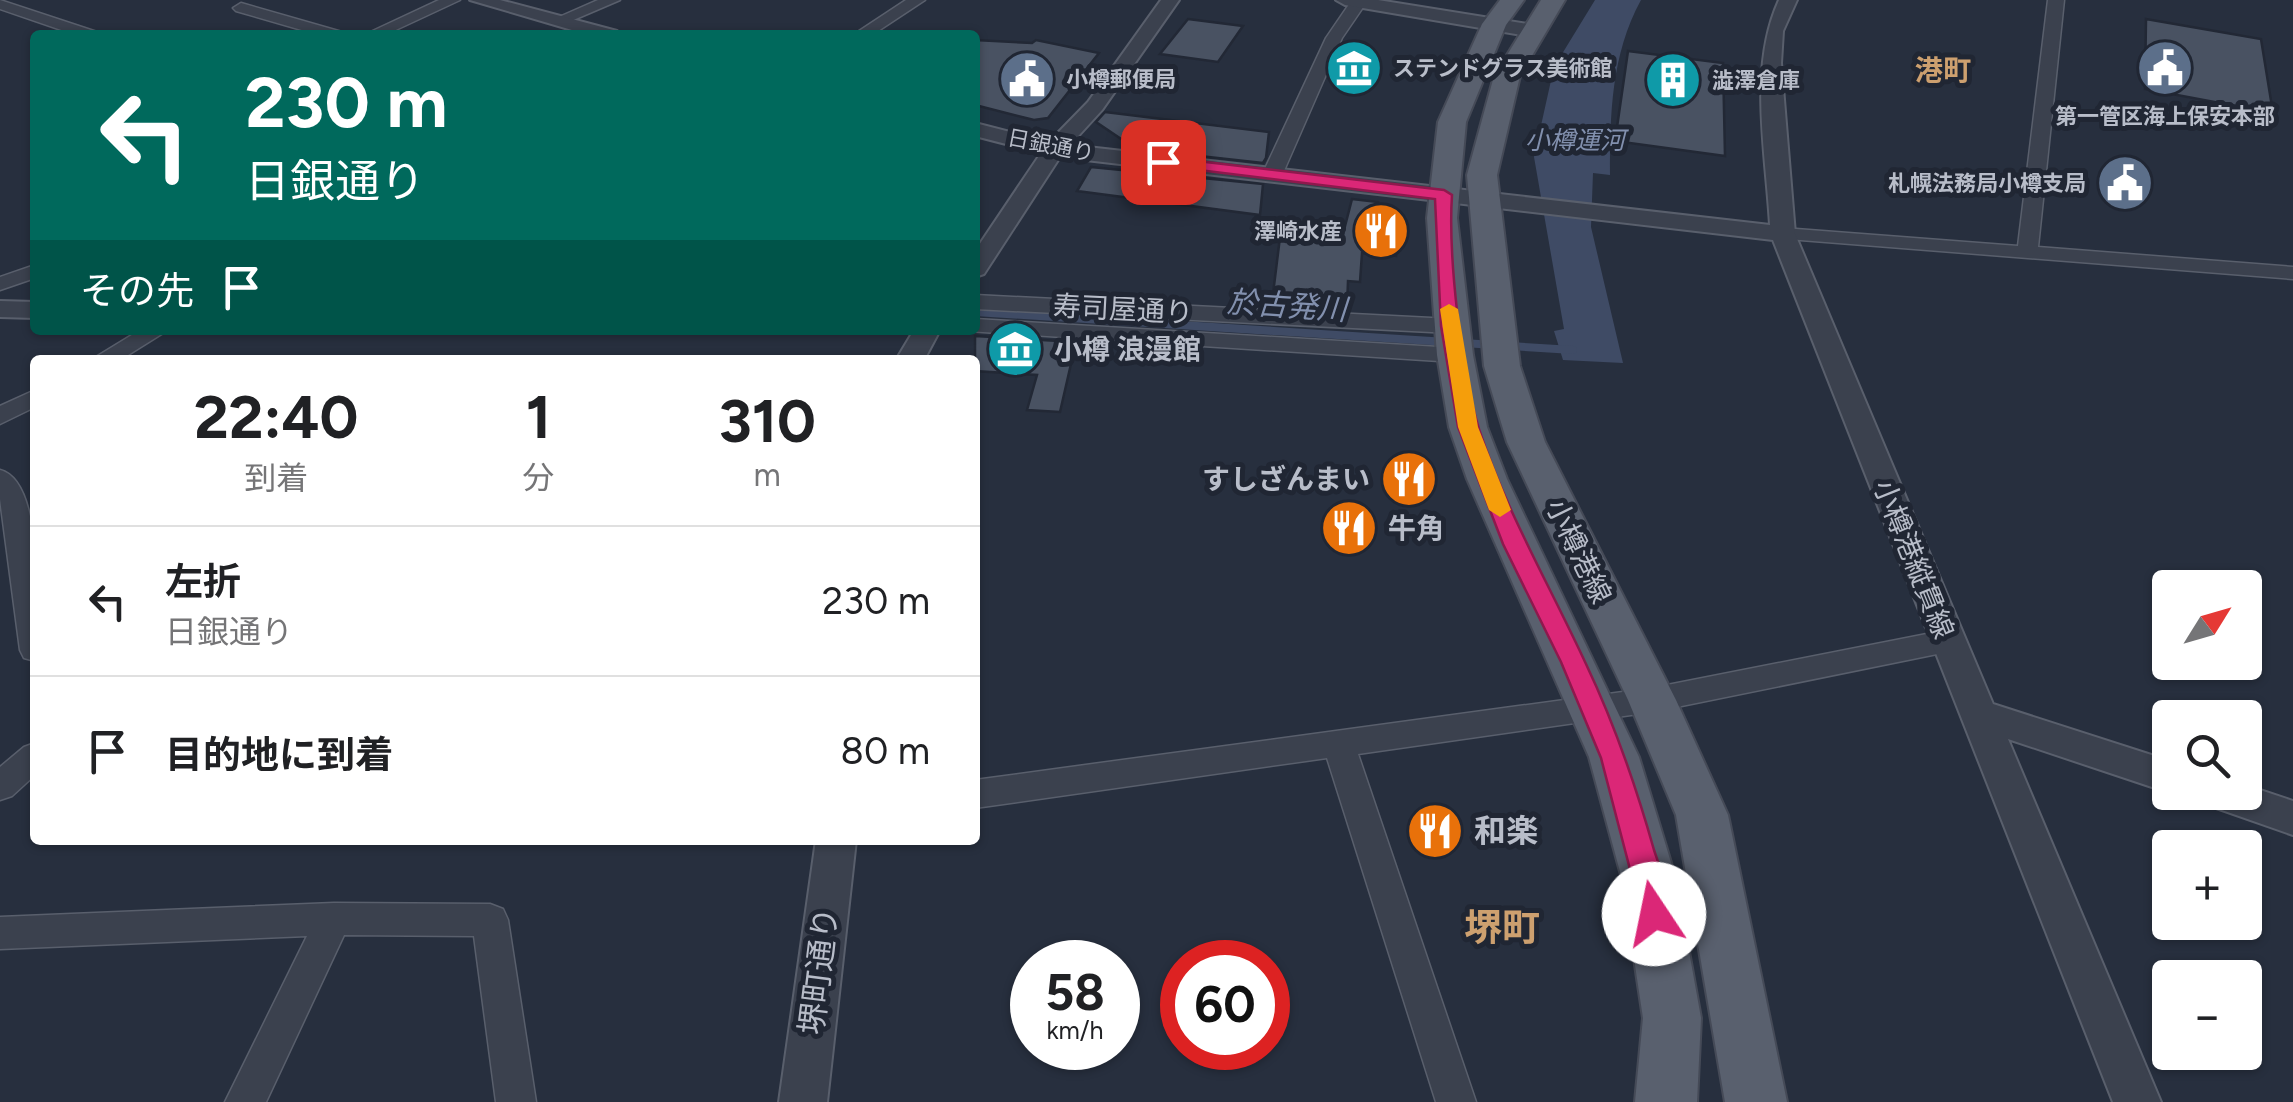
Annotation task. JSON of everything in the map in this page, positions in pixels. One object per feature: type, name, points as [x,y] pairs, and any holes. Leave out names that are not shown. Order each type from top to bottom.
[{"type":"main road","name":"小樽港線","points":[[1512,0],[1494,24],[1452,122],[1442,218],[1453,340],[1468,427],[1486,479],[1614,758],[1648,879],[1672,1018],[1666,1102]]},
{"type":"main road","name":"小樽港線","points":[[1553,0],[1507,76],[1491,126],[1482,175],[1499,345],[1526,442],[1652,700],[1702,815],[1756,1102]]},
{"type":"street","points":[[5,9],[42,0]]},
{"type":"street","points":[[383,30],[452,0]]},
{"type":"street","points":[[478,0],[588,30]]},
{"type":"street","points":[[558,21],[612,0]]},
{"type":"street","points":[[869,30],[917,0]]},
{"type":"street","points":[[980,261],[1054,150],[1095,106],[1170,0]]},
{"type":"street","name":"小樽港縦貫線","points":[[1788,0],[1774,31],[1771,63],[1783,234],[2138,1102]]},
{"type":"street","points":[[2027,253],[2056,0]]},
{"type":"street","points":[[1272,173],[1355,1],[1534,31]]},
{"type":"street","points":[[242,8],[319,30]]},
{"type":"street","points":[[5,9],[74,30]]},
{"type":"street","name":"日銀通り","points":[[980,130],[1054,150],[1783,234]]},
{"type":"street","points":[[1783,234],[2293,273]]},
{"type":"street","points":[[0,286],[30,273]]},
{"type":"street","points":[[0,286],[30,283]]},
{"type":"street","name":"寿司屋通り","points":[[980,302],[1453,340]]},
{"type":"street","points":[[0,309],[30,310]]},
{"type":"street","name":"寿司屋通り","points":[[980,326],[1453,340]]},
{"type":"street","points":[[112,355],[148,335]]},
{"type":"street","points":[[0,416],[30,400]]},
{"type":"street","points":[[0,478],[12,491],[30,615]]},
{"type":"street","points":[[980,793],[1652,700],[1947,640]]},
{"type":"street","points":[[1981,715],[2152,772]]},
{"type":"street","points":[[1339,746],[1456,1102]]},
{"type":"street","points":[[0,786],[30,760]]},
{"type":"street","points":[[2262,808],[2293,818]]},
{"type":"street","name":"堺町通り","points":[[803,1102],[835,845]]},
{"type":"street","points":[[245,1102],[334,919]]},
{"type":"street","points":[[0,934],[334,919],[490,920],[516,1102]]},
{"type":"water","name":"小樽運河","points":[[1595,0],[1641,0],[1618,63],[1610,175],[1593,173],[1591,227],[1623,363],[1563,360],[1554,331],[1564,329],[1534,157],[1554,67]]},
{"type":"building","points":[[1188,19],[1243,26],[1218,62],[1160,54]]},
{"type":"building","points":[[2146,19],[2261,39],[2273,113],[2145,89]]},
{"type":"building","name":"小樽郵便局","points":[[980,40],[1036,40],[1099,53],[1048,118],[1034,120],[980,106]]},
{"type":"building","points":[[1628,51],[1723,63],[1725,156],[1615,141]]},
{"type":"building","points":[[1105,112],[1269,132],[1266,158],[1263,163],[1136,149],[1096,122]]},
{"type":"building","points":[[1091,167],[1263,184],[1260,215],[1077,191]]},
{"type":"building","points":[[1352,199],[1378,202],[1373,227],[1397,229],[1396,256],[1362,253],[1360,282],[1348,281],[1347,308],[1272,302],[1281,229],[1343,234]]},
{"type":"building","points":[[975,336],[1076,342],[1060,412],[1027,410],[1037,375],[980,371],[980,355],[975,355]]},
{"type":"waterway","name":"於古発川","points":[[980,312],[1573,350]]},
{"type":"slow traffic","points":[[1449,309],[1468,427],[1500,510]]},
{"type":"place","name":"ステンドグラス美術館","points":[[1354,68]]},
{"type":"place","name":"第一管区海上保安本部","points":[[2165,68]]},
{"type":"place","name":"小樽郵便局","points":[[1027,79]]},
{"type":"place","name":"澁澤倉庫","points":[[1673,80]]},
{"type":"place","name":"札幌法務局小樽支局","points":[[2125,183]]},
{"type":"place","name":"澤崎水産","points":[[1381,231]]},
{"type":"place","name":"小樽 浪漫館","points":[[1015,349]]},
{"type":"place","name":"すしざんまい","points":[[1409,479]]},
{"type":"place","name":"牛角","points":[[1349,528]]},
{"type":"place","name":"和楽","points":[[1435,831]]},
{"type":"district","name":"港町","points":[[1943,70]]},
{"type":"district","name":"堺町","points":[[1502,928]]},
{"type":"route","points":[[1163,162],[1444,195],[1442,218],[1451,326],[1468,427],[1514,544],[1573,662],[1614,758],[1654,914]]}]
